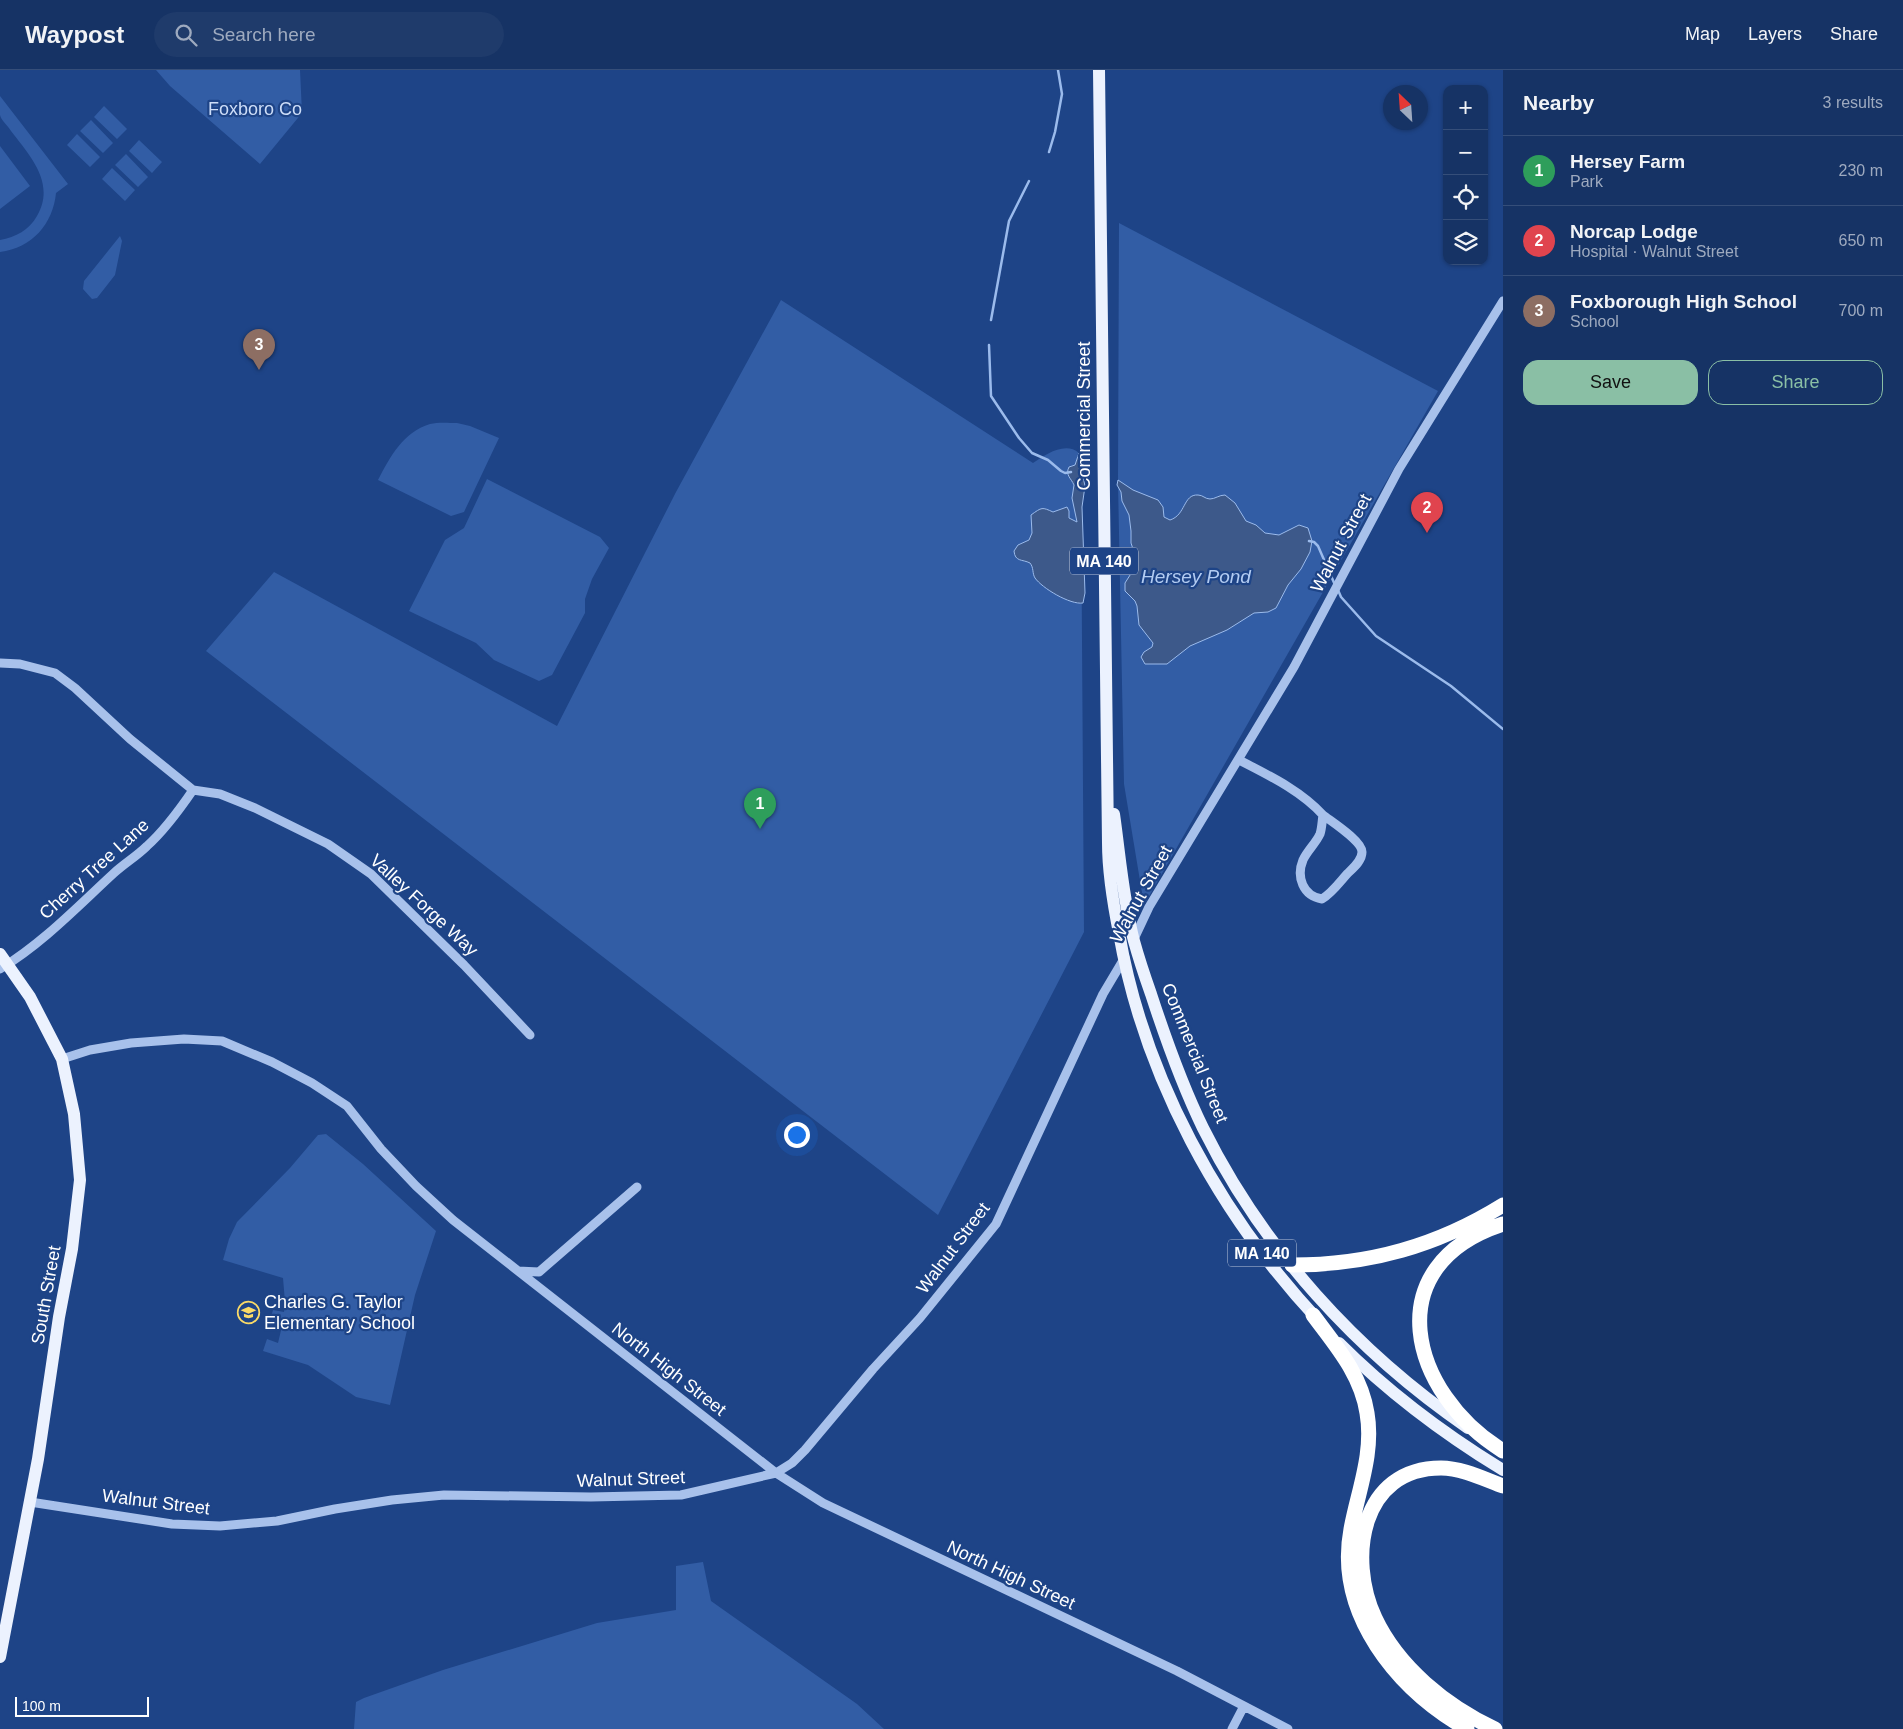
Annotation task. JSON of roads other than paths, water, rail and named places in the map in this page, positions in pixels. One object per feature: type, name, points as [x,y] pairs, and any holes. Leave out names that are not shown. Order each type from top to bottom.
[{"type":"highway","points":[[1292,1265],[1344,1263],[1398,1252],[1451,1233],[1503,1205]]},
{"type":"highway","points":[[1484,1438],[1454,1409],[1433,1378],[1422,1347],[1420,1316],[1422,1299],[1428,1284],[1445,1259],[1471,1238],[1503,1224]]},
{"type":"highway","points":[[1313,1315],[1354,1372],[1363,1395],[1367,1413],[1368,1454],[1351,1530],[1349,1551],[1350,1579],[1357,1609],[1372,1640],[1396,1672],[1425,1700],[1466,1729]]},
{"type":"highway","name":"Commercial Street","points":[[1484,1438],[1503,1450]]},
{"type":"highway","points":[[1495,1729],[1463,1712],[1441,1696],[1417,1675],[1395,1650],[1378,1624],[1369,1605],[1363,1580],[1361,1553],[1363,1534],[1371,1510],[1384,1492],[1407,1475],[1423,1470],[1449,1468],[1503,1486]]},
{"type":"main road","name":"Commercial Street","points":[[1099,70],[1108,862],[1123,961],[1140,1020],[1176,1111],[1198,1155],[1251,1238],[1281,1278],[1347,1350],[1402,1400],[1461,1444],[1503,1470]]},
{"type":"main road","name":"Commercial Street","points":[[1107,762],[1125,901],[1134,940],[1172,1054],[1204,1129],[1244,1199],[1292,1265],[1334,1314],[1381,1360],[1431,1401],[1484,1438]]},
{"type":"main road","name":"South Street","points":[[0,954],[4,967],[30,997],[62,1059],[74,1114],[80,1180],[72,1249],[59,1317],[38,1459],[0,1657]]},
{"type":"street","name":"Walnut Street","points":[[30,1502],[172,1524],[220,1526],[277,1521],[392,1500],[444,1495],[590,1497],[681,1495],[776,1473],[792,1463],[920,1318],[996,1224],[1103,994],[1123,961],[1149,907],[1294,667],[1399,469],[1503,301]]},
{"type":"street","points":[[0,663],[20,664],[55,673],[75,688],[130,739],[193,790]]},
{"type":"street","points":[[1239,760],[1268,775],[1308,800],[1360,846],[1362,852],[1360,860],[1329,894],[1322,899],[1315,898],[1308,893],[1302,886],[1300,877],[1303,860],[1320,833],[1323,815]]},
{"type":"street","name":"Cherry Tree Lane","points":[[4,967],[69,916],[148,845],[182,807],[193,790]]},
{"type":"street","name":"Valley Forge Way","points":[[193,790],[220,794],[256,808],[328,844],[371,874],[464,965],[530,1035]]},
{"type":"street","name":"North High Street","points":[[62,1059],[90,1050],[131,1043],[184,1039],[222,1042],[272,1062],[312,1083],[347,1106],[381,1148],[416,1186],[453,1220],[776,1473],[824,1503],[1177,1670],[1288,1729]]},
{"type":"street","points":[[518,1271],[539,1272],[637,1187]]},
{"type":"street","points":[[1232,1729],[1244,1706]]},
{"type":"water","points":[[1079,453],[1089,461],[1082,472],[1085,486],[1082,507],[1085,593],[1083,603],[1064,599],[1044,586],[1035,578],[1030,563],[1017,559],[1014,551],[1018,545],[1029,540],[1032,533],[1031,515],[1040,509],[1053,512],[1067,507],[1069,518],[1077,522],[1072,498],[1074,485],[1068,472],[1069,467],[1075,465]]},
{"type":"water","name":"Hersey Pond","points":[[1118,480],[1133,490],[1158,500],[1163,507],[1164,517],[1170,520],[1179,514],[1187,501],[1193,496],[1200,495],[1210,499],[1225,495],[1235,503],[1246,521],[1256,525],[1265,533],[1279,535],[1299,525],[1308,528],[1312,541],[1310,552],[1301,569],[1288,585],[1276,608],[1268,612],[1254,613],[1227,630],[1190,646],[1167,664],[1145,664],[1141,657],[1144,652],[1152,647],[1153,643],[1139,625],[1135,601],[1125,591],[1125,583],[1132,572],[1134,552],[1131,543],[1129,515],[1122,501],[1121,492],[1117,485]]},
{"type":"waterway","points":[[1049,152],[1062,94],[1058,70]]},
{"type":"waterway","points":[[991,320],[1009,221],[1029,181]]},
{"type":"waterway","points":[[989,345],[991,396],[1019,438],[1032,453],[1048,460],[1065,473],[1071,472]]},
{"type":"waterway","points":[[1309,541],[1314,542],[1318,546],[1335,585]]},
{"type":"waterway","points":[[1338,590],[1341,597],[1376,636],[1451,686],[1503,729]]},
{"type":"place","name":"Foxborough High School","points":[[259,370]]},
{"type":"place","name":"Norcap Lodge","points":[[1427,533]]},
{"type":"place","name":"Hersey Farm","points":[[760,829]]},
{"type":"place","name":"Charles G. Taylor Elementary School","points":[[248,1312]]},
{"type":"park label","name":"Foxboro Co","points":[[255,109]]}]
